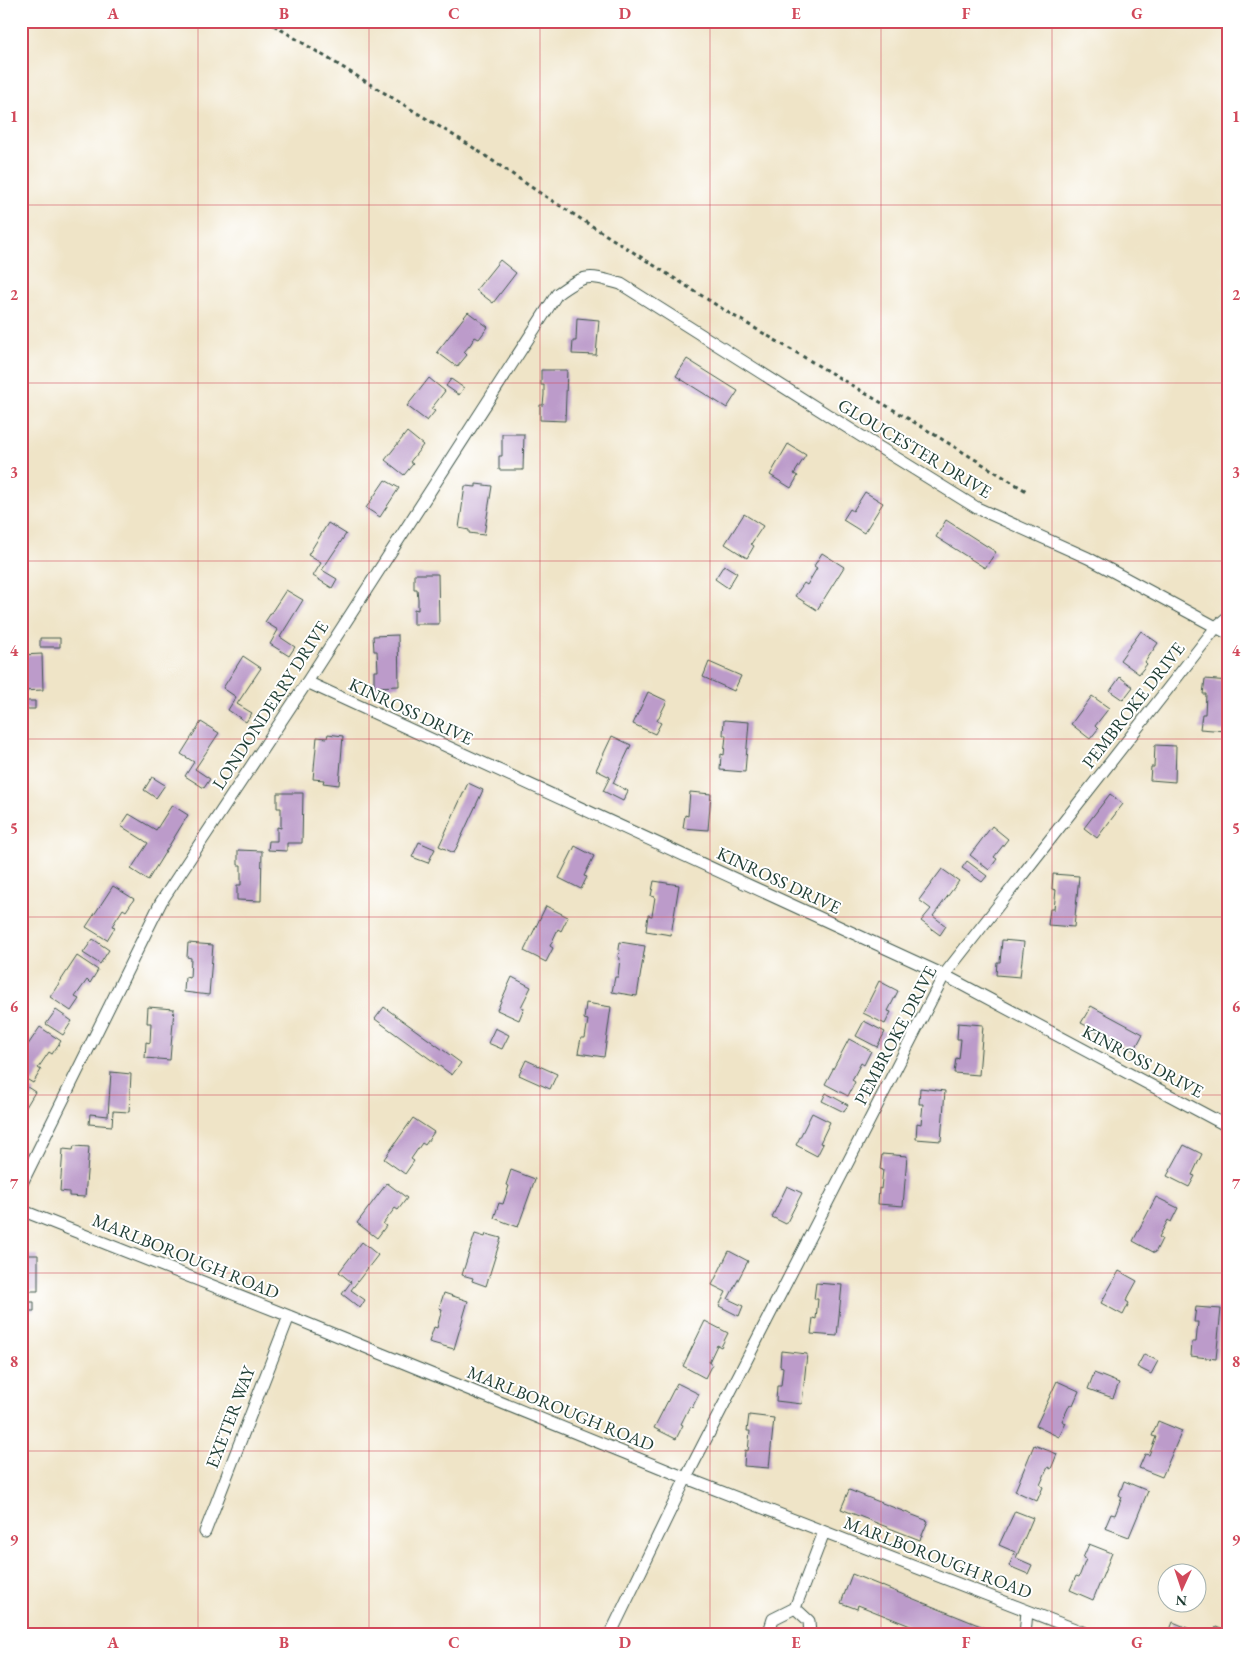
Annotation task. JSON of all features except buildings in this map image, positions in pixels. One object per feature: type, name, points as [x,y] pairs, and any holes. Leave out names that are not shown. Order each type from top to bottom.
[{"type":"lane","name":"GLOUCESTER DRIVE","points":[[593,276],[622,284],[977,508],[1088,558],[1229,634]]},
{"type":"lane","name":"LONDONDERRY DRIVE","points":[[21,1185],[161,902],[307,682],[557,294],[575,281],[593,276]]},
{"type":"lane","name":"PEMBROKE DRIVE","points":[[610,1635],[686,1478],[944,975],[1217,626],[1229,616]]},
{"type":"lane","name":"KINROSS DRIVE","points":[[307,682],[944,975],[1229,1127]]},
{"type":"lane","name":"MARLBOROUGH ROAD","points":[[21,1210],[289,1316],[686,1478],[1090,1635]]},
{"type":"lane","name":"EXETER WAY","points":[[204,1532],[289,1316]]},
{"type":"lane","points":[[768,1635],[773,1619],[794,1608],[824,1532]]},
{"type":"lane","points":[[794,1608],[809,1621],[810,1635]]},
{"type":"lane","points":[[1025,1635],[1027,1611]]},
{"type":"path","points":[[267,21],[471,146],[540,194],[729,313],[909,418],[1028,492]]}]
